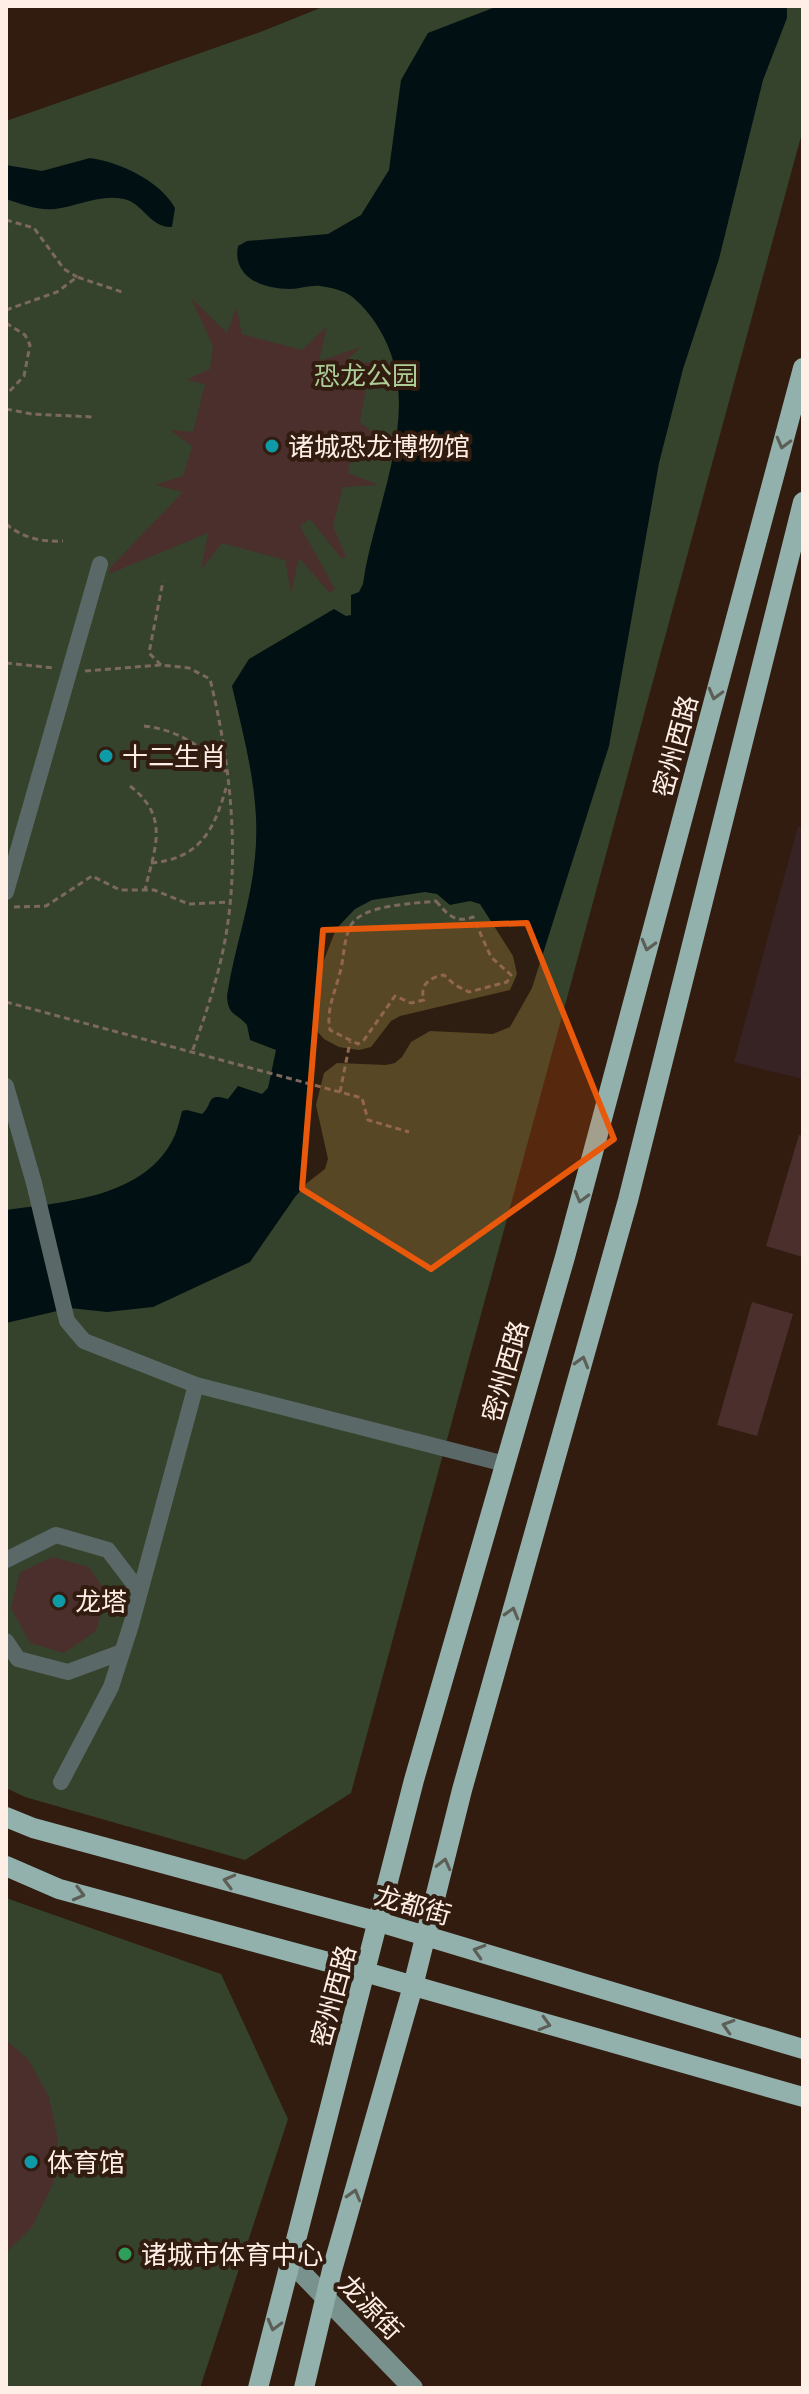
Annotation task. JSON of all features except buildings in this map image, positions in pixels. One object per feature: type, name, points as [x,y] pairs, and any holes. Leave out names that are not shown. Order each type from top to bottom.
[{"type":"main road","name":"密州西路","points":[[258,2388],[414,1780],[569,1241],[803,368]]},
{"type":"main road","points":[[304,2388],[332,2270],[427,1935],[462,1790],[628,1200],[803,502]]},
{"type":"main road","name":"龙都街","points":[[6,1817],[33,1828],[427,1935],[803,2049]]},
{"type":"main road","points":[[6,1866],[59,1889],[365,1972],[803,2097]]},
{"type":"main road","name":"龙源街","points":[[291,2262],[413,2388]]},
{"type":"street","points":[[6,892],[100,564]]},
{"type":"street","points":[[6,1086],[34,1183],[67,1321],[84,1341],[196,1385],[505,1464]]},
{"type":"street","points":[[61,1782],[111,1687],[196,1385]]},
{"type":"street","points":[[6,1560],[56,1535],[108,1550],[140,1592]]},
{"type":"street","points":[[6,1641],[18,1659],[68,1672],[122,1652]]},
{"type":"path","points":[[6,220],[34,228],[64,269],[77,277],[125,293]]},
{"type":"path","points":[[6,310],[57,292],[77,277]]},
{"type":"path","points":[[6,323],[25,335],[30,345],[24,376],[6,395]]},
{"type":"path","points":[[6,409],[32,414],[94,417]]},
{"type":"path","points":[[6,524],[18,534],[44,541],[63,541]]},
{"type":"path","points":[[161,665],[149,653],[163,581]]},
{"type":"path","points":[[6,663],[92,672],[161,665],[189,668],[210,679],[220,717],[233,843],[225,936],[208,1008],[192,1052]]},
{"type":"path","points":[[144,726],[160,728],[205,749],[226,772]]},
{"type":"path","points":[[151,863],[169,862],[187,854],[204,841],[228,784]]},
{"type":"path","points":[[130,786],[147,798],[156,821],[145,890]]},
{"type":"path","points":[[6,907],[46,906],[92,876],[120,890],[154,890],[189,904],[229,902]]},
{"type":"path","points":[[436,901],[452,919],[462,921],[473,917],[491,957],[511,975],[507,982],[469,992],[444,975],[433,977],[425,984],[422,993],[424,1000],[411,1003],[395,996],[364,1040],[349,1044],[330,1030],[327,1016],[341,972],[350,928],[359,915],[436,901]]},
{"type":"path","points":[[6,1002],[362,1098],[368,1120],[409,1132]]},
{"type":"path","points":[[337,1091],[349,1044]]},
{"type":"highlighted area","points":[[527,923],[614,1139],[431,1269],[302,1189],[323,930]]},
{"type":"shaded area","points":[[498,6],[787,6],[787,18],[763,80],[719,259],[683,369],[659,463],[609,746],[532,988],[510,1027],[493,1034],[430,1031],[411,1042],[395,1063],[337,1063],[324,1073],[316,1105],[328,1159],[325,1169],[295,1197],[250,1262],[153,1307],[107,1312],[70,1308],[6,1323],[6,1210],[78,1199],[125,1184],[145,1172],[162,1156],[175,1135],[182,1111],[202,1114],[213,1098],[228,1099],[238,1086],[262,1094],[268,1088],[276,1050],[250,1040],[247,1025],[231,1011],[227,996],[250,892],[256,835],[251,771],[232,686],[249,659],[334,609],[346,616],[351,615],[351,595],[359,592],[363,584],[393,455],[398,422],[398,389],[392,357],[375,323],[358,302],[344,292],[326,287],[290,289],[260,284],[244,273],[237,257],[238,246],[247,241],[328,234],[361,215],[389,170],[401,80],[428,33]],"holes":[[[425,892],[437,894],[450,905],[470,901],[480,904],[513,956],[517,974],[510,990],[400,1016],[391,1021],[371,1047],[359,1050],[339,1047],[324,1039],[315,1029],[315,997],[336,929],[355,909],[372,900]]]},
{"type":"shaded area","points":[[90,158],[126,168],[160,189],[175,208],[172,227],[158,224],[131,201],[124,199],[98,199],[49,209],[6,199],[6,165],[42,171]]},
{"type":"shaded area","points":[[798,826],[803,828],[803,1079],[734,1062]]},
{"type":"green space","name":"恐龙公园","points":[[325,6],[803,6],[803,129],[351,1793],[245,1860],[25,1797],[6,1788],[6,121],[263,31]]},
{"type":"green space","name":"诸城市体育中心","points":[[6,1898],[221,1974],[288,2119],[200,2388],[6,2388]]},
{"type":"place","name":"诸城恐龙博物馆","points":[[272,446]]},
{"type":"place","name":"十二生肖","points":[[106,756]]},
{"type":"place","name":"龙塔","points":[[59,1601]]},
{"type":"place","name":"体育馆","points":[[31,2162]]},
{"type":"place","name":"诸城市体育中心","points":[[125,2254]]}]
